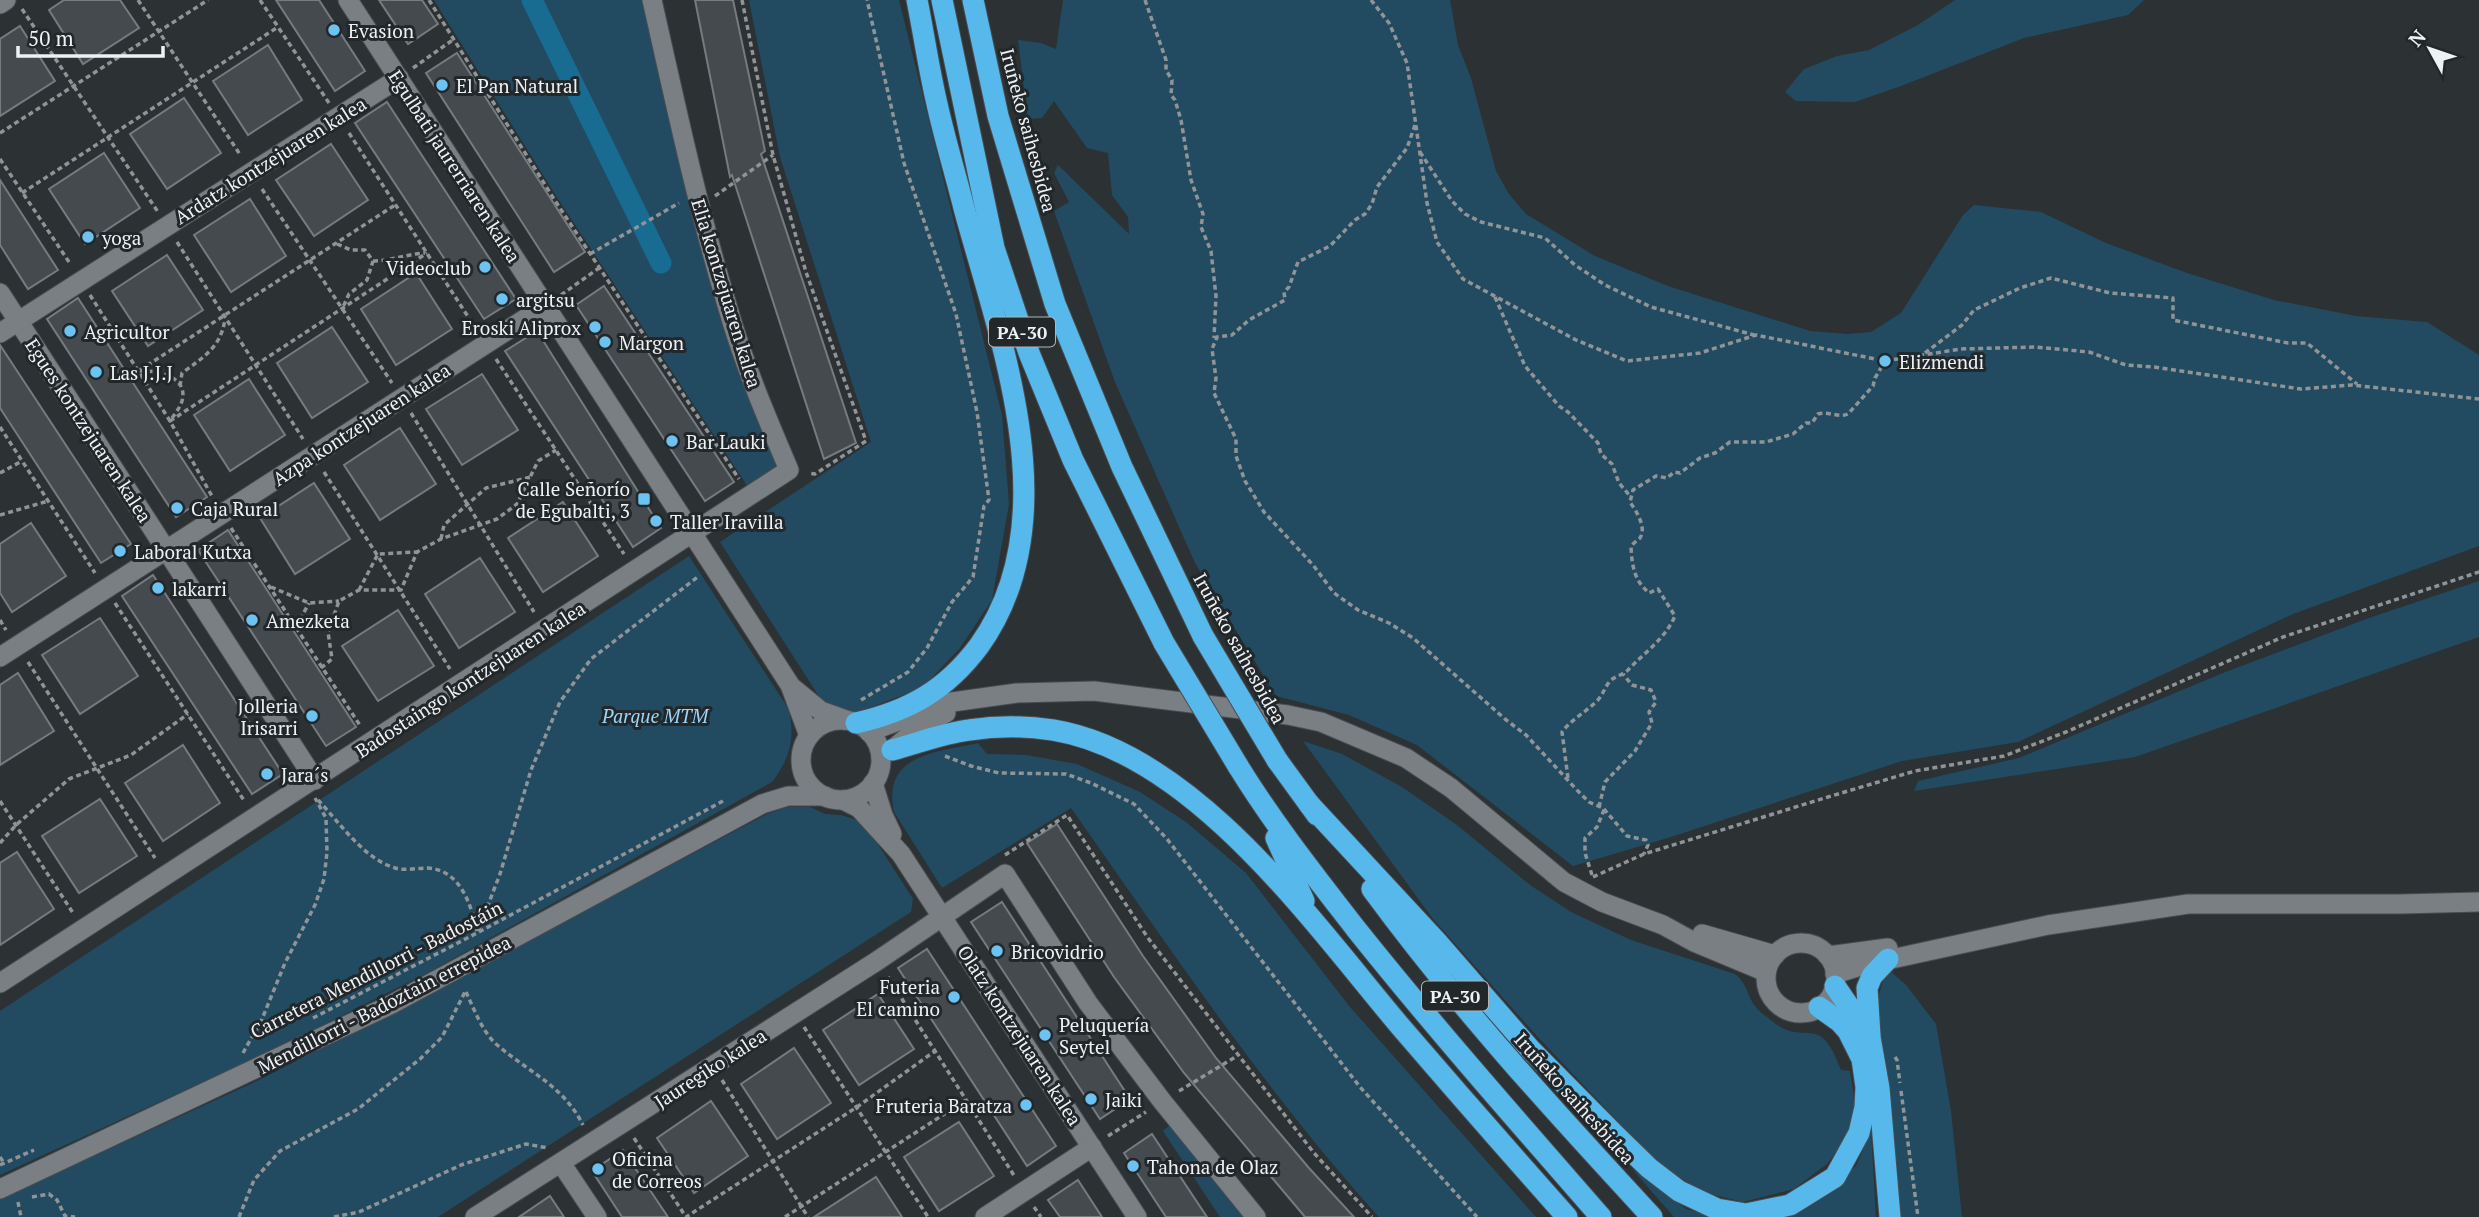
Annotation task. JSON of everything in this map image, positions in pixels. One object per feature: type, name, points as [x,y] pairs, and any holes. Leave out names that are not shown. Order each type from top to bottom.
[{"type":"highway","points":[[857,725],[915,704],[966,664],[993,626],[1010,589],[1021,543],[1023,456],[1006,361],[937,105],[917,0]]},
{"type":"highway","name":"PA-30","points":[[942,0],[994,248],[1029,353],[1073,460],[1164,643],[1261,804],[1318,881],[1427,1018],[1601,1217]]},
{"type":"highway","name":"Iruñeko saihesbidea","points":[[973,0],[998,116],[1055,304],[1122,467],[1203,636],[1277,760],[1419,953],[1539,1094],[1652,1217]]},
{"type":"highway","points":[[887,754],[969,730],[1054,730],[1090,740],[1157,773],[1220,822],[1261,862],[1452,1087],[1567,1217]]},
{"type":"highway","points":[[1261,804],[1313,923]]},
{"type":"highway","points":[[1309,804],[1530,1049],[1614,1134],[1649,1168],[1679,1191],[1717,1209],[1746,1213],[1790,1205],[1835,1177],[1859,1133],[1866,1087],[1862,1059],[1848,1031],[1819,1007]]},
{"type":"highway","points":[[1888,959],[1872,975],[1867,988],[1890,1217]]},
{"type":"highway","points":[[1833,972],[1870,1037]]},
{"type":"street","points":[[0,4],[6,0]]},
{"type":"street","name":"Egulbati jaurerriaren kalea","points":[[348,0],[790,685],[808,736]]},
{"type":"street","name":"Elia kontzejuaren kalea","points":[[652,0],[698,200],[731,320],[756,392],[789,470]]},
{"type":"street","name":"Ardatz kontzejuaren kalea","points":[[0,332],[399,78]]},
{"type":"street","name":"Egues kontzejuaren kalea","points":[[0,293],[315,780]]},
{"type":"street","name":"Azpa kontzejuaren kalea","points":[[0,657],[545,306]]},
{"type":"street","points":[[694,534],[789,470]]},
{"type":"street","name":"Badostaingo kontzejuaren kalea","points":[[0,983],[694,534]]},
{"type":"street","name":"Egulbati jaurerriaren kalea","points":[[790,685],[821,711],[857,725]]},
{"type":"street","points":[[971,701],[918,728],[887,754],[873,783],[860,795],[834,798],[810,786],[802,769],[802,752],[808,736],[825,723],[857,725],[944,703],[1017,693],[1094,691],[1275,713],[1321,722],[1406,758],[1451,788],[1564,882],[1602,902],[1663,925],[1699,933],[1771,964]]},
{"type":"street","points":[[857,725],[887,754]]},
{"type":"street","name":"Mendillorri - Badoztain errepidea","points":[[762,804],[802,769]]},
{"type":"street","name":"Olatz kontzejuaren kalea","points":[[873,783],[883,815],[901,854]]},
{"type":"street","name":"Mendillorri - Badoztain errepidea","points":[[0,1189],[391,1004],[762,804],[789,796],[834,798]]},
{"type":"street","name":"Olatz kontzejuaren kalea","points":[[834,798],[859,808],[901,854],[1137,1217]]},
{"type":"street","name":"Jauregiko kalea","points":[[475,1217],[556,1156],[625,1123],[877,961],[1005,874],[1088,1003],[1162,1101],[1256,1217]]},
{"type":"street","points":[[1833,972],[2049,925],[2188,904],[2479,902]]},
{"type":"street","points":[[1803,943],[1816,946],[1833,972],[1830,996],[1819,1007],[1800,1012],[1784,1008],[1772,997],[1766,982],[1771,964],[1788,946],[1803,943]]},
{"type":"street","points":[[1833,972],[1885,948],[1952,945]]},
{"type":"street","points":[[985,1217],[1092,1147]]},
{"type":"street","points":[[556,1156],[597,1217]]},
{"type":"path","points":[[138,0],[402,398],[537,617]]},
{"type":"path","points":[[0,133],[208,0]]},
{"type":"path","points":[[260,0],[635,572]]},
{"type":"path","points":[[429,0],[599,268],[751,495]]},
{"type":"path","points":[[742,0],[773,155],[806,272],[866,441],[815,474],[789,470]]},
{"type":"path","points":[[857,725],[861,700],[908,672],[927,648],[952,602],[973,577],[984,506],[989,500],[977,412],[956,314],[904,163],[867,0]]},
{"type":"path","points":[[1145,0],[1166,60],[1166,70],[1172,80],[1171,95],[1181,120],[1191,180],[1203,214],[1201,227],[1211,251],[1216,296],[1212,349],[1216,378],[1214,393],[1236,439],[1236,456],[1245,481],[1264,512],[1335,593],[1358,610],[1399,628],[1413,638],[1504,719],[1526,735],[1589,802],[1604,810],[1627,836],[1646,840],[1648,845],[1644,854]]},
{"type":"path","points":[[1371,0],[1389,23],[1407,63],[1426,203],[1437,242],[1463,279],[1576,340],[1627,361],[1700,353],[1756,335]]},
{"type":"path","points":[[22,193],[278,27]]},
{"type":"path","points":[[399,78],[454,39]]},
{"type":"path","points":[[1214,340],[1232,335],[1254,317],[1285,300],[1284,292],[1289,287],[1298,262],[1330,246],[1354,220],[1369,210],[1377,187],[1407,148],[1415,124]]},
{"type":"path","points":[[1419,150],[1452,201],[1473,218],[1545,237],[1575,265],[1605,285],[1651,307],[1756,335],[1885,361],[1961,349],[2035,347],[2089,352],[2126,365],[2301,389],[2359,386],[2479,399]]},
{"type":"path","points":[[590,254],[641,223],[698,200],[773,155]]},
{"type":"path","points":[[0,159],[81,280],[170,421],[222,514],[363,730]]},
{"type":"path","points":[[139,372],[396,205]]},
{"type":"path","points":[[337,244],[351,250],[365,250],[373,261]]},
{"type":"path","points":[[373,261],[427,253]]},
{"type":"path","points":[[170,421],[427,253]]},
{"type":"path","points":[[342,309],[349,294],[367,280],[373,261]]},
{"type":"path","points":[[545,306],[599,268]]},
{"type":"path","points":[[1924,355],[1962,325],[1974,310],[2020,288],[2051,278],[2110,293],[2174,298],[2173,320],[2288,343],[2306,343],[2359,386]]},
{"type":"path","points":[[1494,295],[1525,366],[1559,406],[1598,443],[1601,454],[1612,464],[1619,484],[1630,496]]},
{"type":"path","points":[[170,421],[182,400],[182,373],[220,341],[225,316]]},
{"type":"path","points":[[1568,780],[1562,732],[1570,721],[1583,714],[1601,697],[1611,680],[1623,674],[1663,636],[1675,616],[1658,589],[1649,593],[1632,569],[1630,547],[1640,537],[1642,527],[1630,502],[1633,490],[1656,476],[1667,478],[1674,472],[1680,473],[1700,458],[1715,453],[1730,442],[1766,442],[1793,434],[1806,423],[1812,423],[1818,414],[1848,414],[1873,386],[1885,361]]},
{"type":"path","points":[[139,372],[160,372],[172,376],[180,386]]},
{"type":"path","points":[[0,427],[256,818]]},
{"type":"path","points":[[378,554],[417,552],[441,539],[497,519],[517,504],[538,461],[556,450]]},
{"type":"path","points":[[313,455],[453,673]]},
{"type":"path","points":[[0,473],[22,461]]},
{"type":"path","points":[[441,539],[444,525],[486,488],[531,477]]},
{"type":"path","points":[[0,515],[48,501]]},
{"type":"path","points":[[401,590],[417,552]]},
{"type":"path","points":[[359,590],[378,554]]},
{"type":"path","points":[[1564,882],[1593,877],[1644,854],[1915,771],[2004,756],[2066,732],[2283,637],[2479,572]]},
{"type":"path","points":[[477,933],[500,874],[531,770],[560,702],[591,659],[701,573]]},
{"type":"path","points":[[269,586],[309,603],[339,601],[359,590],[401,590]]},
{"type":"path","points":[[321,668],[332,659],[328,632],[339,601]]},
{"type":"path","points":[[296,627],[309,603]]},
{"type":"path","points":[[17,646],[167,876]]},
{"type":"path","points":[[1599,807],[1605,782],[1635,751],[1652,723],[1650,712],[1656,702],[1651,690],[1632,685],[1623,674]]},
{"type":"path","points":[[0,843],[16,825],[69,779],[131,755],[188,714]]},
{"type":"path","points":[[934,752],[999,773],[1066,774],[1134,804],[1167,839],[1360,1087],[1477,1217]]},
{"type":"path","name":"Carretera Mendillorri - Badostáin","points":[[254,1048],[242,1055],[262,1019],[285,963],[315,905],[324,879],[327,852],[326,818],[314,796],[369,853],[395,868],[431,868],[450,875],[467,897],[477,933]]},
{"type":"path","name":"Carretera Mendillorri - Badostáin","points":[[302,1024],[729,798]]},
{"type":"path","points":[[0,802],[84,929]]},
{"type":"path","points":[[1593,877],[1585,853],[1585,838],[1600,822],[1604,810]]},
{"type":"path","points":[[1000,858],[1067,816],[1148,938],[1237,1056],[1314,1153],[1372,1217]]},
{"type":"path","points":[[877,961],[1024,1191]]},
{"type":"path","points":[[239,1217],[254,1180],[280,1151],[358,1110],[420,1059],[442,1037],[466,990],[480,1022],[494,1043],[561,1092],[584,1127]]},
{"type":"path","points":[[795,1013],[928,1217]]},
{"type":"path","points":[[625,1123],[686,1217],[857,1107],[935,1051]]},
{"type":"path","points":[[714,1066],[808,1217]]},
{"type":"path","points":[[785,1217],[966,1100]]},
{"type":"path","points":[[334,1217],[359,1212],[474,1160],[526,1144],[556,1156]]},
{"type":"path","points":[[0,1157],[2,1164],[41,1146]]},
{"type":"path","points":[[21,1217],[18,1202],[42,1194],[49,1194],[57,1200],[65,1216],[75,1217]]},
{"type":"green space","points":[[434,0],[645,0],[660,82],[698,232],[776,465],[772,472],[748,487],[558,199]]},
{"type":"green space","points":[[749,0],[899,0],[1002,415],[1009,504],[992,600],[960,648],[923,687],[854,714],[827,709],[720,542],[871,442],[780,157]]},
{"type":"green space","points":[[1063,0],[1450,0],[1458,45],[1471,78],[1496,171],[1509,194],[1526,214],[1595,256],[1668,286],[1810,331],[1848,334],[1871,332],[1901,313],[1963,215],[1974,205],[2041,212],[2106,243],[2187,273],[2274,300],[2356,316],[2427,322],[2479,355],[2479,546],[2293,614],[2018,742],[1902,761],[1668,838],[1573,866],[1417,745],[1349,715],[1276,696],[1195,563],[1115,382],[1054,211],[1069,202],[1054,173],[1058,165],[1129,234],[1128,217],[1112,195],[1108,153],[1087,148],[1054,101],[1042,118],[1028,119],[1018,40],[1041,43],[1056,49]]},
{"type":"green space","points":[[1955,0],[2144,0],[2128,15],[2024,38],[1855,102],[1796,101],[1785,92],[1804,69],[1837,56],[1869,50],[1918,25]]},
{"type":"green space","name":"Parque MTM","points":[[689,556],[788,708],[790,747],[772,782],[427,973],[281,1046],[0,1175],[0,1011]]},
{"type":"green space","points":[[2479,581],[2479,637],[2135,757],[1914,791],[1918,781],[2019,758],[2223,673],[2366,619]]},
{"type":"green space","points":[[1303,741],[1342,754],[1402,787],[1457,825],[1530,885],[1571,912],[1631,940],[1735,974],[1761,1012],[1784,1029],[1818,1035],[1826,1041],[1841,1070],[1850,1071],[1855,1104],[1849,1136],[1827,1164],[1794,1189],[1743,1202],[1703,1192],[1655,1161],[1536,1035],[1433,919]]},
{"type":"green space","points":[[978,743],[987,754],[1026,755],[1077,764],[1140,792],[1186,822],[1246,873],[1350,1007],[1536,1217],[1379,1217],[1296,1119],[1257,1068],[1071,808],[942,888],[894,812],[892,793],[896,778],[904,767],[916,759],[930,753]]},
{"type":"green space","points":[[788,807],[810,807],[825,814],[857,820],[872,835],[913,899],[911,912],[438,1217],[0,1217],[0,1199],[259,1080],[435,991],[767,814]]},
{"type":"green space","points":[[1891,972],[1906,985],[1936,1024],[1951,1111],[1962,1217],[1901,1217],[1888,1078],[1875,1008],[1884,978]]},
{"type":"green space","points":[[1171,1124],[1247,1217],[1220,1217],[1163,1131]]},
{"type":"green space","points":[[1871,1131],[1876,1217],[1790,1217],[1814,1202],[1856,1166]]},
{"type":"green space","points":[[1632,1169],[1686,1209],[1716,1217],[1674,1217]]},
{"type":"building","points":[[64,0],[120,0],[139,28],[83,64],[49,10]]},
{"type":"building","points":[[276,0],[319,0],[365,71],[335,91]]},
{"type":"building","points":[[379,0],[422,0],[438,24],[408,44]]},
{"type":"building","points":[[695,0],[733,0],[765,151],[761,154],[856,443],[824,459],[732,175],[730,177]]},
{"type":"building","points":[[20,26],[55,81],[0,116],[0,39]]},
{"type":"building","points":[[268,45],[302,100],[248,135],[213,81]]},
{"type":"building","points":[[457,53],[585,252],[554,272],[426,73]]},
{"type":"building","points":[[184,98],[221,153],[167,189],[130,134]]},
{"type":"building","points":[[387,102],[516,299],[484,319],[355,123]]},
{"type":"building","points":[[331,144],[368,200],[314,236],[276,180]]},
{"type":"building","points":[[104,153],[140,208],[85,244],[49,189]]},
{"type":"building","points":[[0,180],[58,270],[28,289],[0,245]]},
{"type":"building","points":[[250,199],[286,256],[231,292],[194,235]]},
{"type":"building","points":[[167,255],[203,310],[148,346],[112,291]]},
{"type":"building","points":[[416,273],[452,329],[396,365],[361,309]]},
{"type":"building","points":[[604,286],[734,482],[705,501],[576,305]]},
{"type":"building","points":[[78,298],[207,497],[176,517],[47,319]]},
{"type":"building","points":[[332,327],[368,382],[312,418],[277,363]]},
{"type":"building","points":[[537,331],[661,528],[633,547],[505,351]]},
{"type":"building","points":[[0,345],[131,544],[101,563],[0,408]]},
{"type":"building","points":[[482,374],[518,430],[462,465],[426,409]]},
{"type":"building","points":[[249,379],[285,435],[230,471],[194,415]]},
{"type":"building","points":[[400,428],[436,484],[380,520],[344,465]]},
{"type":"building","points":[[314,483],[350,539],[295,574],[260,518]]},
{"type":"building","points":[[563,502],[598,556],[543,592],[508,538]]},
{"type":"building","points":[[31,523],[66,576],[12,612],[0,593],[0,544]]},
{"type":"building","points":[[228,530],[356,727],[326,746],[198,550]]},
{"type":"building","points":[[480,558],[515,612],[459,648],[425,594]]},
{"type":"building","points":[[153,575],[283,774],[252,794],[122,596]]},
{"type":"building","points":[[398,610],[434,666],[378,701],[342,646]]},
{"type":"building","points":[[100,618],[138,676],[80,714],[42,655]]},
{"type":"building","points":[[18,673],[54,731],[0,765],[0,685]]},
{"type":"building","points":[[183,745],[220,803],[163,841],[125,783]]},
{"type":"building","points":[[100,799],[137,856],[79,893],[42,836]]},
{"type":"building","points":[[1057,824],[1143,956],[1216,1058],[1354,1217],[1305,1217],[1184,1073],[1114,977],[1027,843]]},
{"type":"building","points":[[17,852],[54,909],[0,945],[0,863]]},
{"type":"building","points":[[1002,902],[1130,1099],[1100,1119],[971,922]]},
{"type":"building","points":[[927,949],[1056,1146],[1027,1166],[898,968]]},
{"type":"building","points":[[878,994],[914,1049],[859,1085],[823,1030]]},
{"type":"building","points":[[794,1048],[831,1103],[777,1139],[741,1084]]},
{"type":"building","points":[[711,1101],[748,1156],[694,1193],[657,1138]]},
{"type":"building","points":[[959,1122],[994,1176],[939,1211],[904,1157]]},
{"type":"building","points":[[1152,1134],[1207,1217],[1166,1217],[1124,1153]]},
{"type":"building","points":[[623,1150],[668,1217],[622,1217],[592,1171]]},
{"type":"building","points":[[876,1177],[902,1217],[814,1217]]},
{"type":"building","points":[[1078,1180],[1102,1217],[1060,1217],[1048,1200]]},
{"type":"building","points":[[550,1196],[564,1217],[519,1217]]},
{"type":"waterway","points":[[532,0],[661,263]]},
{"type":"place","name":"Evasion","points":[[334,30]]},
{"type":"place","name":"El Pan Natural","points":[[442,85]]},
{"type":"place","name":"yoga","points":[[88,237]]},
{"type":"place","name":"Videoclub","points":[[485,267]]},
{"type":"place","name":"argitsu","points":[[502,299]]},
{"type":"place","name":"Eroski Aliprox","points":[[595,327]]},
{"type":"place","name":"Agricultor","points":[[70,331]]},
{"type":"place","name":"Margon","points":[[605,342]]},
{"type":"place","name":"Elizmendi","points":[[1885,361]]},
{"type":"place","name":"Las J.J.J","points":[[96,372]]},
{"type":"place","name":"Bar Lauki","points":[[672,441]]},
{"type":"place","name":"Calle Señorío de Egubalti, 3","points":[[644,499]]},
{"type":"place","name":"Caja Rural","points":[[177,508]]},
{"type":"place","name":"Taller Iravilla","points":[[656,521]]},
{"type":"place","name":"Laboral Kutxa","points":[[120,551]]},
{"type":"place","name":"lakarri","points":[[158,588]]},
{"type":"place","name":"Amezketa","points":[[252,620]]},
{"type":"place","name":"Jolleria Irisarri","points":[[312,716]]},
{"type":"place","name":"Jara´s","points":[[267,774]]},
{"type":"place","name":"Bricovidrio","points":[[997,951]]},
{"type":"place","name":"Futeria El camino","points":[[954,997]]},
{"type":"place","name":"Peluquería Seytel","points":[[1045,1035]]},
{"type":"place","name":"Jaiki","points":[[1091,1099]]},
{"type":"place","name":"Fruteria Baratza","points":[[1026,1105]]},
{"type":"place","name":"Tahona de Olaz","points":[[1133,1166]]},
{"type":"place","name":"Oficina de Correos","points":[[598,1169]]}]
